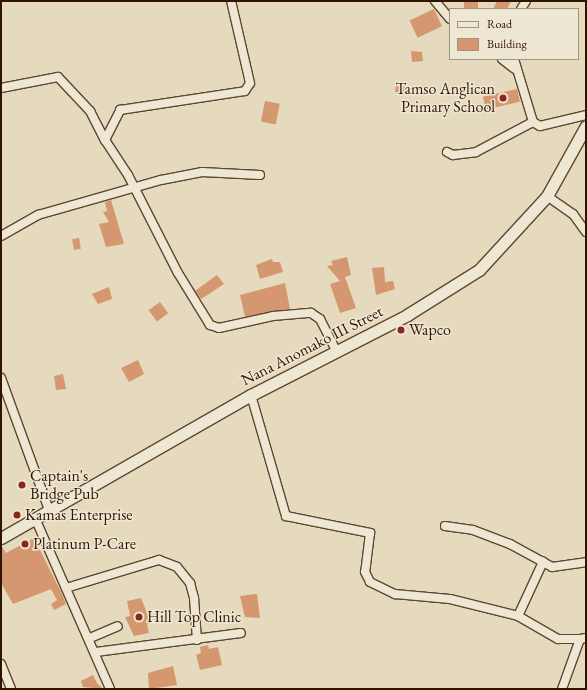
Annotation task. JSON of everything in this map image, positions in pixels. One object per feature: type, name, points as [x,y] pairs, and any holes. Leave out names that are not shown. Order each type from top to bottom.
[{"type":"street","points":[[105,140],[120,110],[248,88],[230,1]]},
{"type":"street","points":[[435,1],[449,18]]},
{"type":"street","points":[[503,60],[515,69]]},
{"type":"street","points":[[514,60],[515,69],[533,122],[540,126],[586,115]]},
{"type":"street","points":[[1,88],[58,77],[90,111],[105,140],[136,188],[178,273],[210,325],[219,328],[273,316],[311,313],[320,319],[335,349]]},
{"type":"street","points":[[447,152],[453,155],[476,152],[533,122]]},
{"type":"street","name":"Nana Anomako III Street","points":[[1,538],[251,395],[335,349],[407,315],[479,270],[547,196],[586,126]]},
{"type":"street","points":[[1,236],[38,215],[136,188],[202,172],[260,174]]},
{"type":"street","points":[[547,196],[573,214],[586,232]]},
{"type":"street","points":[[1,378],[49,510]]},
{"type":"street","points":[[251,395],[287,518],[367,530],[371,536],[365,572],[370,582],[379,588],[417,598],[450,599],[518,616],[558,639],[583,638],[562,689]]},
{"type":"street","points":[[35,518],[90,638],[110,689]]},
{"type":"street","points":[[445,526],[473,530],[510,544],[552,567],[586,562]]},
{"type":"street","points":[[66,588],[159,560],[178,567],[190,583],[194,598],[197,640]]},
{"type":"street","points":[[518,616],[543,562]]},
{"type":"street","points":[[90,638],[118,626]]},
{"type":"street","points":[[96,652],[197,640],[241,633]]},
{"type":"street","points":[[1,664],[11,689]]},
{"type":"building","points":[[464,1],[478,1],[478,8],[464,8]]},
{"type":"building","points":[[497,1],[511,1],[508,8],[494,8]]},
{"type":"building","points":[[434,9],[442,26],[418,38],[410,20]]},
{"type":"building","points":[[411,51],[422,52],[423,61],[412,62]]},
{"type":"building","points":[[396,86],[410,87],[409,94],[395,92]]},
{"type":"building","points":[[517,89],[520,102],[486,110],[483,97]]},
{"type":"building","points":[[265,101],[280,104],[276,124],[261,122]]},
{"type":"building","points":[[111,200],[124,244],[106,247],[99,224],[109,222],[103,212],[107,211],[105,202]]},
{"type":"building","points":[[79,238],[81,249],[74,250],[72,239]]},
{"type":"building","points":[[347,257],[351,275],[345,277],[356,308],[340,313],[330,284],[340,281],[327,266],[333,265],[331,261]]},
{"type":"building","points":[[272,259],[273,262],[280,262],[283,272],[260,279],[256,265]]},
{"type":"building","points":[[384,267],[385,282],[393,281],[395,289],[376,295],[372,268]]},
{"type":"building","points":[[217,275],[224,284],[201,299],[195,291]]},
{"type":"building","points":[[285,283],[290,309],[245,317],[240,295]]},
{"type":"building","points":[[109,287],[112,299],[98,304],[92,294]]},
{"type":"building","points":[[160,302],[168,313],[157,322],[149,310]]},
{"type":"building","points":[[138,360],[144,374],[129,382],[121,368]]},
{"type":"building","points":[[63,374],[66,389],[56,390],[54,376]]},
{"type":"building","points":[[34,538],[66,604],[54,610],[51,604],[57,600],[51,589],[13,604],[1,583],[1,545],[6,553]]},
{"type":"building","points":[[257,594],[260,618],[245,617],[240,596]]},
{"type":"building","name":"Hill Top Clinic","points":[[141,598],[151,623],[147,624],[149,633],[134,636],[125,617],[130,616],[127,601]]},
{"type":"building","points":[[208,645],[209,649],[218,647],[222,665],[200,670],[196,655],[201,653],[200,647]]},
{"type":"building","points":[[173,666],[177,685],[149,689],[148,673]]},
{"type":"building","points":[[93,675],[97,683],[103,689],[83,687],[81,681]]},
{"type":"place","name":"Tamso Anglican Primary School","points":[[503,98]]},
{"type":"place","name":"Wapco","points":[[401,330]]},
{"type":"place","name":"Captain's Bridge Pub","points":[[22,485]]},
{"type":"place","name":"Kamas Enterprise","points":[[17,515]]},
{"type":"place","name":"Platinum P-Care","points":[[25,544]]},
{"type":"place","name":"Hill Top Clinic","points":[[139,617]]}]
